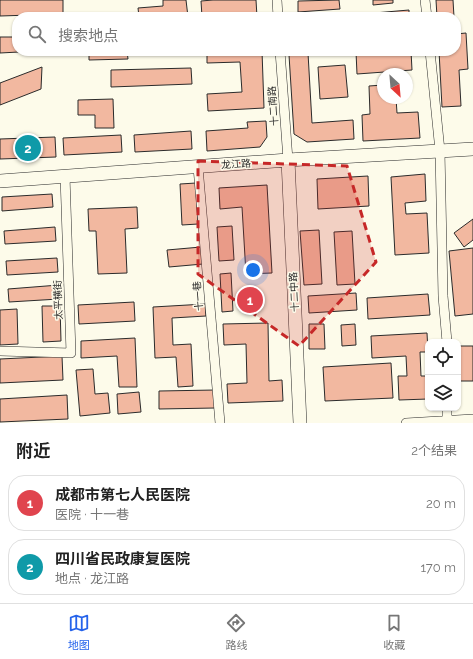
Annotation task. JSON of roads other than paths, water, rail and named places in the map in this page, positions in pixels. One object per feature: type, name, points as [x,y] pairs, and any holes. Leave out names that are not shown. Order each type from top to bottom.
[{"type":"street","points":[[277,0],[278,12]]},
{"type":"street","points":[[426,0],[427,12]]},
{"type":"street","name":"十二南路","points":[[280,56],[288,160]]},
{"type":"street","points":[[430,56],[440,151],[443,296],[447,339]]},
{"type":"street","name":"龙江路","points":[[0,181],[288,160],[473,149]]},
{"type":"street","name":"十二中路","points":[[288,160],[300,423]]},
{"type":"street","name":"十一巷","points":[[198,167],[220,423]]},
{"type":"street","name":"太平横街","points":[[0,351],[71,353],[65,176]]},
{"type":"street","points":[[447,411],[447,420]]},
{"type":"street","points":[[406,423],[473,419]]},
{"type":"place","name":"四川省民政康复医院","points":[[28,148]]},
{"type":"place","name":"成都市第七人民医院","points":[[250,300]]}]
